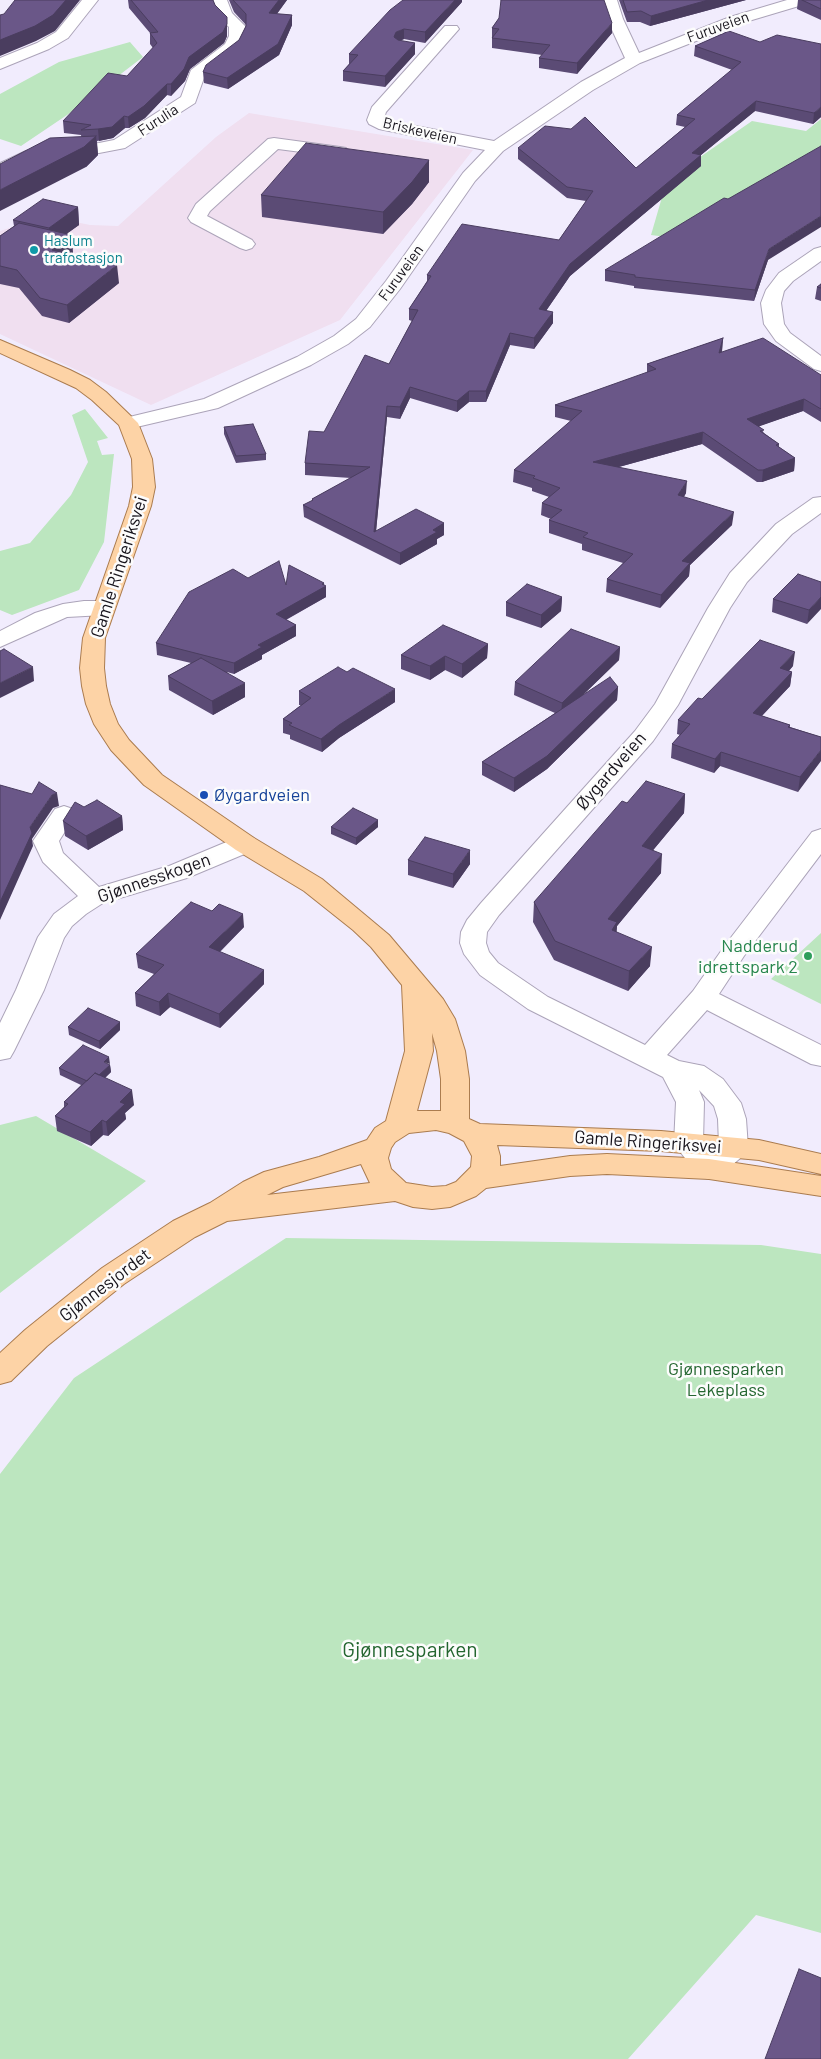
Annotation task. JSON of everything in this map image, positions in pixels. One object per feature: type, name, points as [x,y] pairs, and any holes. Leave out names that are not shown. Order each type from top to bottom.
[{"type":"main road","name":"Gamle Ringeriksvei","points":[[0,346],[83,384],[128,423],[142,459],[144,487],[140,506],[128,546],[94,638],[92,668],[98,704],[106,724],[120,746],[153,780],[246,844],[313,885],[337,903],[380,941],[415,986],[433,1005],[441,1020],[451,1051],[464,1129],[759,1150],[821,1164]]},
{"type":"main road","points":[[399,1126],[419,1051],[415,986]]},
{"type":"main road","points":[[416,1120],[436,1120],[464,1129],[482,1144],[486,1156],[485,1168],[478,1179],[466,1189],[450,1196],[432,1198],[413,1196],[396,1190],[384,1181],[377,1170],[374,1158],[377,1147],[385,1135],[399,1126],[416,1120]]},
{"type":"main road","name":"Gjønnesjordet","points":[[0,1372],[36,1338],[113,1276],[184,1229],[220,1211],[253,1189],[274,1179],[326,1165],[377,1147]]},
{"type":"main road","name":"Gamle Ringeriksvei","points":[[478,1179],[570,1166],[607,1164],[709,1169],[821,1186]]},
{"type":"main road","name":"Gjønnesjordet","points":[[220,1211],[396,1190]]},
{"type":"street","points":[[0,64],[58,38],[68,29],[90,0]]},
{"type":"street","name":"Furulia","points":[[0,170],[32,155],[59,150],[99,148],[119,144],[184,103],[189,99],[193,80],[197,74],[232,47],[237,36],[238,26],[225,15],[219,0]]},
{"type":"street","points":[[609,0],[634,60]]},
{"type":"street","name":"Furuveien","points":[[128,423],[211,404],[304,361],[341,340],[363,323],[393,285],[469,177],[497,147],[587,86],[634,60],[736,20],[804,0]]},
{"type":"street","name":"Briskeveien","points":[[451,29],[378,111],[375,120],[385,125],[497,147]]},
{"type":"street","points":[[414,47],[433,50]]},
{"type":"street","points":[[246,244],[196,218],[202,208],[274,143],[354,154]]},
{"type":"street","name":"Furulia","points":[[8,149],[32,155]]},
{"type":"street","points":[[821,253],[786,277],[775,290],[771,303],[774,324],[783,337],[821,365]]},
{"type":"street","name":"Øygardveien","points":[[734,1148],[732,1119],[727,1103],[714,1086],[694,1072],[661,1064],[538,1003],[489,969],[477,954],[473,943],[474,932],[476,926],[490,909],[644,736],[666,705],[719,608],[738,578],[784,529],[821,503]]},
{"type":"street","points":[[0,640],[43,618],[84,608],[104,608]]},
{"type":"street","points":[[64,814],[46,841],[52,856],[94,897]]},
{"type":"street","points":[[734,1148],[709,1169],[688,1144],[690,1102],[684,1088],[661,1064],[734,950],[821,838]]},
{"type":"street","name":"Gjønnesskogen","points":[[0,1051],[30,990],[51,937],[63,920],[94,897],[178,872],[246,844]]},
{"type":"street","points":[[703,996],[821,1057]]},
{"type":"shaded area","points":[[249,113],[473,150],[340,320],[151,405],[0,334],[0,231],[47,216],[90,225],[118,226],[216,137]]},
{"type":"green space","points":[[130,42],[143,57],[67,115],[21,146],[0,139],[0,94],[59,62]]},
{"type":"green space","points":[[821,119],[821,146],[674,238],[651,235],[667,180],[752,121],[806,131]]},
{"type":"green space","points":[[85,409],[108,438],[97,441],[102,455],[114,454],[104,542],[79,590],[12,615],[0,610],[0,551],[30,543],[71,495],[88,462],[72,415]]},
{"type":"green space","name":"Nadderud idrettspark 2","points":[[821,933],[821,1004],[771,979]]},
{"type":"green space","points":[[36,1116],[146,1181],[0,1293],[0,1125]]},
{"type":"green space","name":"Gjønnesparken","points":[[286,1238],[761,1245],[821,1254],[821,1933],[756,1915],[628,2059],[0,2059],[0,1474],[74,1378]]},
{"type":"building","points":[[15,0],[66,0],[53,15],[35,26],[0,40],[0,15],[4,14]]},
{"type":"building","points":[[131,0],[213,0],[215,5],[227,17],[227,24],[223,32],[189,57],[184,69],[171,84],[167,84],[144,106],[128,117],[124,116],[112,127],[81,130],[91,125],[63,121],[108,73],[127,76],[157,43],[150,33],[158,32]]},
{"type":"building","points":[[233,0],[279,0],[269,13],[292,15],[278,44],[227,78],[203,72],[206,65],[239,40],[246,26],[246,14]]},
{"type":"building","points":[[403,0],[455,0],[425,32],[404,29],[396,32],[394,37],[398,40],[415,43],[385,76],[343,71],[358,55],[349,54],[390,10]]},
{"type":"building","points":[[501,0],[604,0],[612,23],[577,63],[539,58],[550,45],[492,38],[499,29],[492,28],[499,18]]},
{"type":"building","points":[[623,0],[708,0],[651,16],[641,11],[627,12]]},
{"type":"building","points":[[802,0],[821,0],[821,9]]},
{"type":"building","points":[[729,31],[760,42],[777,35],[821,44],[821,107],[814,113],[756,101],[692,153],[701,155],[570,264],[539,309],[553,312],[534,338],[510,333],[486,391],[469,391],[457,401],[410,387],[400,407],[387,406],[374,532],[416,509],[444,523],[433,530],[437,532],[400,553],[303,505],[370,467],[305,463],[309,431],[324,432],[365,355],[389,364],[418,310],[409,309],[431,276],[427,275],[462,224],[559,240],[593,191],[567,187],[518,148],[545,126],[571,129],[585,117],[636,168],[695,119],[677,115],[741,62],[695,46]]},
{"type":"building","points":[[96,136],[84,147],[0,190],[0,164],[50,138]]},
{"type":"building","points":[[306,143],[429,160],[412,182],[383,212],[261,195]]},
{"type":"building","points":[[821,146],[821,216],[769,249],[755,290],[635,277],[635,275],[605,270],[724,198],[728,199]]},
{"type":"building","points":[[43,199],[78,207],[49,228],[13,220]]},
{"type":"building","points":[[19,223],[72,235],[52,250],[117,265],[67,305],[40,298],[17,270],[0,266],[0,236]]},
{"type":"building","points":[[723,338],[719,353],[763,338],[821,375],[821,409],[804,399],[747,419],[764,430],[760,431],[795,458],[763,470],[758,470],[703,432],[593,462],[687,481],[678,495],[734,512],[682,561],[690,563],[661,595],[607,579],[633,554],[583,537],[588,533],[549,520],[562,510],[542,503],[560,488],[533,478],[535,476],[514,470],[582,411],[555,405],[656,369],[647,364]]},
{"type":"building","points":[[253,424],[266,454],[236,456],[224,427]]},
{"type":"building","points":[[279,561],[286,585],[289,565],[324,583],[322,584],[326,586],[276,614],[296,625],[258,645],[262,647],[234,663],[156,643],[189,592],[233,569],[248,578]]},
{"type":"building","points":[[798,574],[821,582],[821,597],[809,610],[773,599]]},
{"type":"building","points":[[527,584],[562,597],[541,615],[506,602]]},
{"type":"building","points":[[443,625],[488,644],[462,664],[445,656],[430,666],[401,655]]},
{"type":"building","points":[[571,629],[620,647],[562,703],[515,682]]},
{"type":"building","points":[[760,640],[795,652],[780,668],[792,672],[753,713],[790,725],[788,727],[821,737],[821,750],[800,777],[721,752],[715,759],[672,744],[690,724],[678,720],[698,698],[702,699]]},
{"type":"building","points":[[4,649],[33,667],[0,683],[0,651]]},
{"type":"building","points":[[201,658],[245,683],[212,701],[168,676]]},
{"type":"building","points":[[338,667],[347,672],[353,668],[395,689],[339,725],[321,739],[289,725],[292,723],[283,719],[311,698],[299,691]]},
{"type":"building","points":[[610,677],[618,687],[547,756],[514,778],[482,762]]},
{"type":"building","points":[[646,781],[685,794],[642,846],[662,854],[608,919],[617,922],[612,930],[652,947],[629,971],[555,941],[534,902],[622,801],[627,803]]},
{"type":"building","points":[[39,782],[57,793],[52,795],[30,827],[32,833],[0,902],[0,785],[32,794]]},
{"type":"building","points":[[97,800],[122,816],[86,836],[63,821],[75,802],[84,807]]},
{"type":"building","points":[[353,808],[378,820],[356,838],[331,827]]},
{"type":"building","points":[[425,837],[470,850],[453,874],[408,860]]},
{"type":"building","points":[[191,902],[212,911],[219,904],[243,914],[209,947],[264,970],[219,1014],[168,993],[159,1002],[135,993],[164,965],[136,954]]},
{"type":"building","points":[[88,1008],[120,1022],[99,1041],[68,1027]]},
{"type":"building","points":[[83,1045],[109,1057],[104,1062],[110,1065],[99,1075],[95,1073],[87,1081],[59,1068]]},
{"type":"building","points":[[95,1073],[132,1090],[120,1102],[125,1104],[106,1122],[102,1120],[90,1132],[55,1116],[68,1104],[64,1102]]},
{"type":"building","points":[[799,1969],[821,1978],[821,2059],[765,2059]]},
{"type":"place","name":"Haslum trafostasjon","points":[[34,250]]},
{"type":"place","name":"Øygardveien","points":[[204,795]]},
{"type":"place","name":"Nadderud idrettspark 2","points":[[808,956]]},
{"type":"park label","name":"Gjønnesparken Lekeplass","points":[[726,1379]]}]
